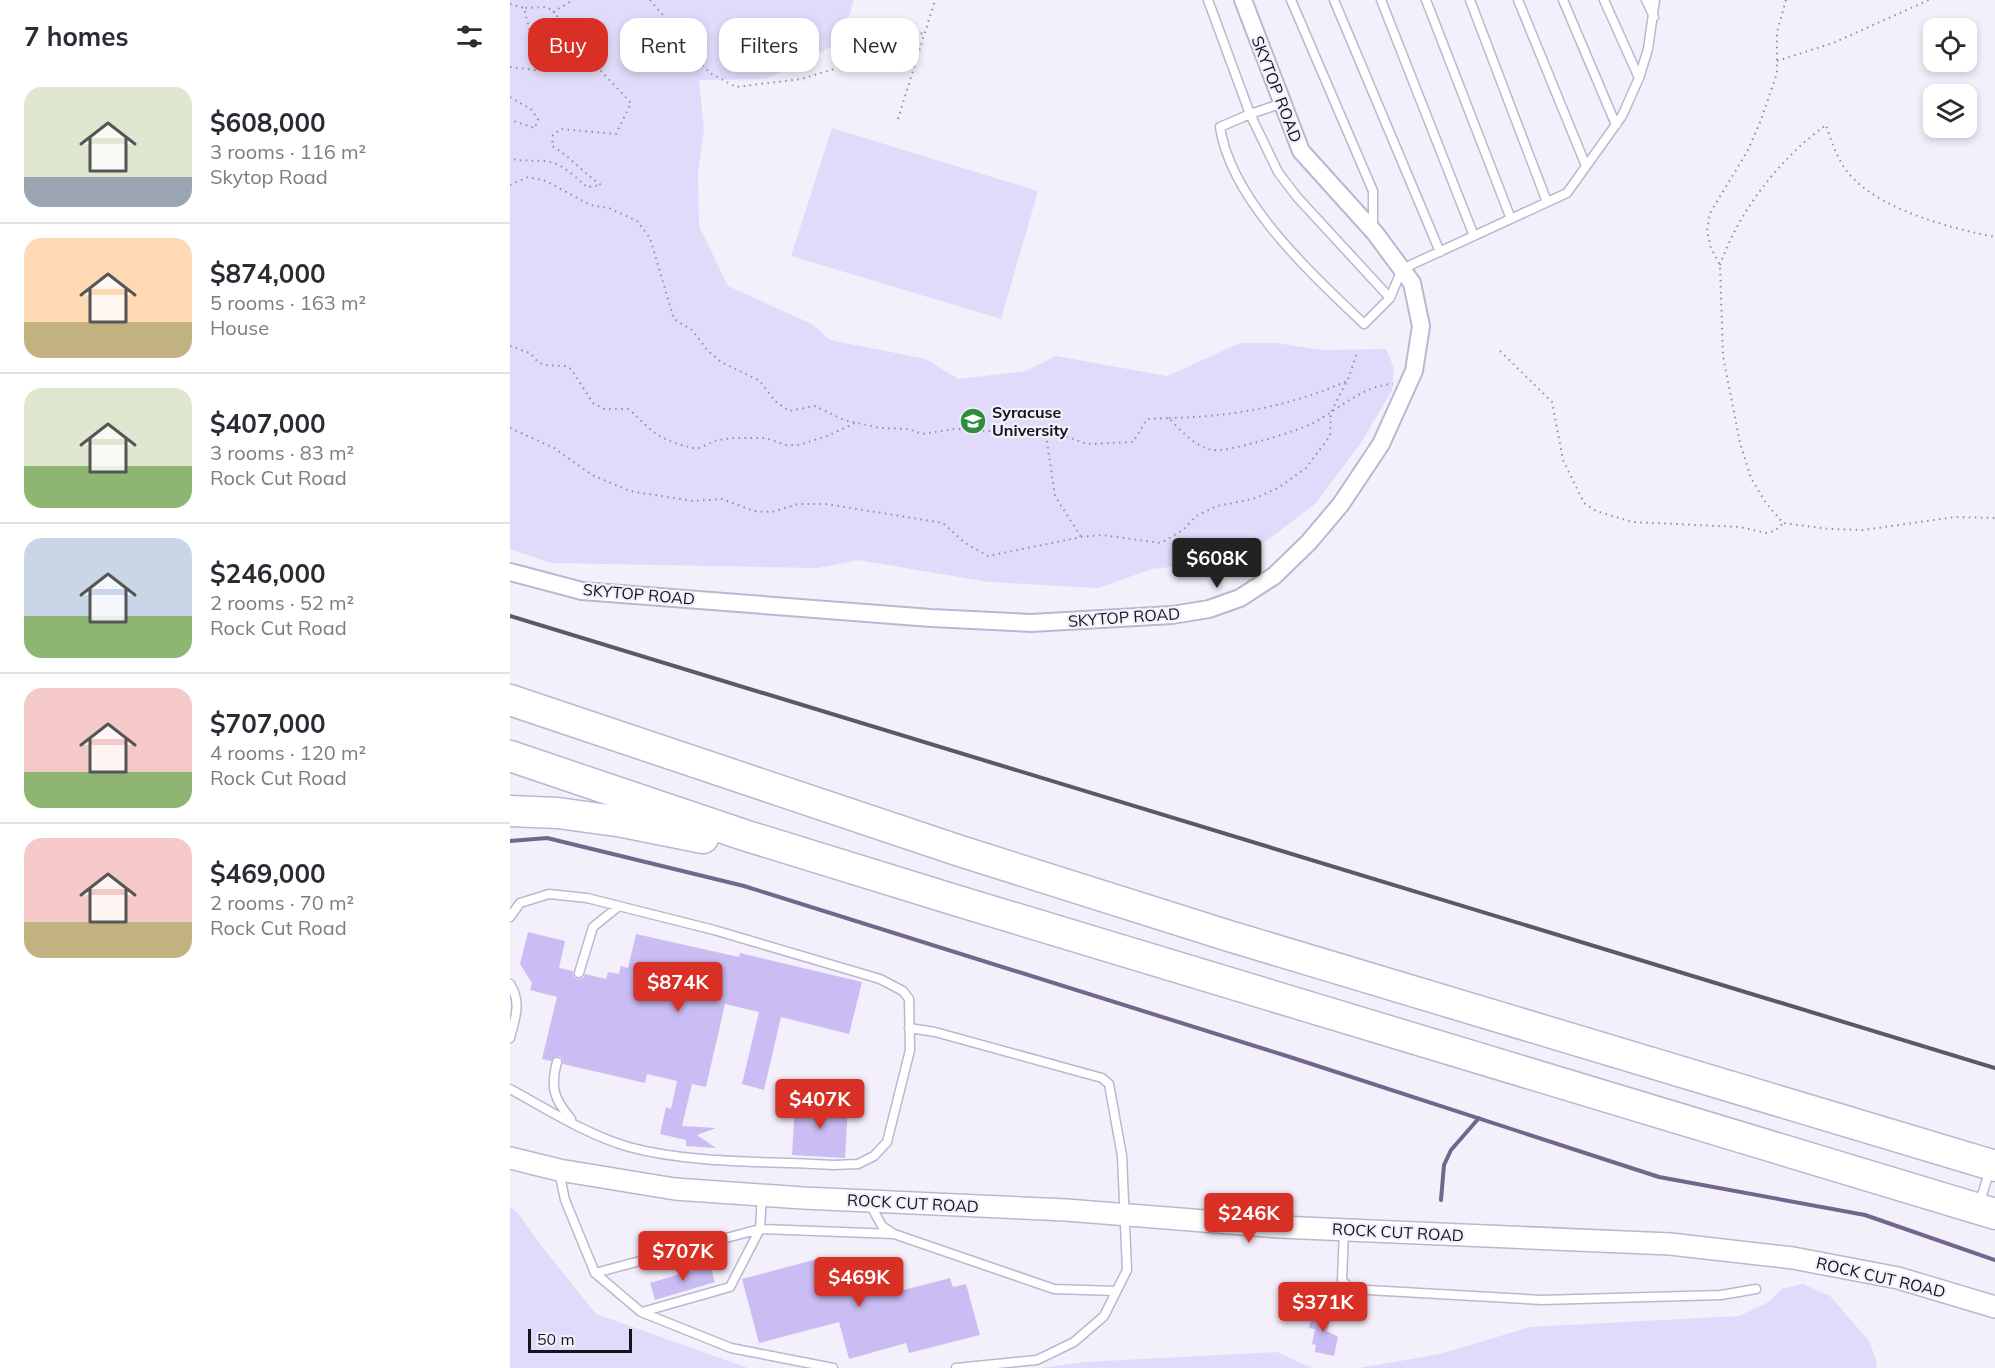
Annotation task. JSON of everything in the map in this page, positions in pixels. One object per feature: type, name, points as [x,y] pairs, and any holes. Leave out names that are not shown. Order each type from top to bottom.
[{"type":"highway","points":[[510,700],[960,851],[1229,936],[1993,1166]]},
{"type":"highway","points":[[510,756],[744,835],[1986,1212]]},
{"type":"highway","points":[[510,811],[558,813],[623,822],[738,845],[958,901]]},
{"type":"street","name":"SKYTOP ROAD","points":[[510,572],[582,591],[931,618],[1031,623],[1172,615],[1209,609],[1240,598],[1274,576],[1309,542],[1341,504],[1381,444],[1414,371],[1421,326],[1412,283],[1372,230],[1301,151],[1243,0]]},
{"type":"street","name":"ROCK CUT ROAD","points":[[510,1158],[559,1170],[675,1189],[1344,1229],[1670,1244],[1793,1258],[1898,1278],[1995,1307]]},
{"type":"lane","points":[[1208,0],[1250,114],[1278,172],[1297,197],[1390,298]]},
{"type":"lane","points":[[1291,0],[1373,191],[1372,230]]},
{"type":"lane","points":[[1334,0],[1440,252]]},
{"type":"lane","points":[[1381,0],[1474,236]]},
{"type":"lane","points":[[1426,0],[1511,219]]},
{"type":"lane","points":[[1470,0],[1547,202]]},
{"type":"lane","points":[[1518,0],[1586,166]]},
{"type":"lane","points":[[1563,0],[1616,125]]},
{"type":"lane","points":[[1604,0],[1639,78]]},
{"type":"lane","points":[[1646,0],[1654,17]]},
{"type":"lane","points":[[1284,103],[1220,127],[1223,148],[1260,213],[1294,256],[1364,324],[1390,298],[1402,269],[1567,193],[1616,125],[1639,78],[1648,49],[1655,0]]},
{"type":"lane","points":[[510,917],[520,903],[549,894],[587,898],[714,930],[880,979],[903,992],[909,999],[910,1050],[887,1142],[874,1156],[858,1164],[834,1165],[689,1158],[628,1147],[574,1124],[510,1089]]},
{"type":"lane","points":[[579,973],[593,927],[619,906]]},
{"type":"lane","points":[[510,984],[517,995],[518,1007],[510,1038]]},
{"type":"lane","points":[[909,1028],[935,1032],[1102,1078],[1109,1084],[1122,1156],[1127,1270],[1104,1316],[1074,1342],[1037,1360],[956,1368]]},
{"type":"lane","points":[[557,1062],[554,1072],[556,1101],[574,1124]]},
{"type":"lane","points":[[1986,1212],[1993,1166]]},
{"type":"lane","points":[[559,1170],[565,1200],[595,1273],[641,1312],[731,1348],[833,1368]]},
{"type":"lane","points":[[641,1312],[730,1287],[760,1228],[762,1195]]},
{"type":"lane","points":[[868,1201],[882,1226],[894,1234],[1054,1289],[1116,1291]]},
{"type":"lane","points":[[595,1273],[760,1228],[894,1234]]},
{"type":"lane","points":[[1344,1229],[1342,1280],[1350,1289],[1542,1300],[1721,1295],[1756,1289]]},
{"type":"path","points":[[553,12],[573,0]]},
{"type":"path","points":[[650,0],[675,29],[686,47],[710,73],[736,87],[813,75],[847,65],[925,32]]},
{"type":"path","points":[[898,118],[935,0]]},
{"type":"path","points":[[1786,0],[1777,32],[1777,73],[1748,152],[1710,213],[1707,231],[1711,248],[1720,265],[1723,356],[1740,443],[1751,478],[1783,523],[1829,529],[1863,530],[1956,517],[1995,518]]},
{"type":"path","points":[[1777,61],[1833,44],[1929,0]]},
{"type":"path","points":[[510,4],[524,8],[548,7],[558,15],[543,36],[548,48],[583,67],[600,70],[631,103],[616,134],[561,129],[553,135],[552,146],[580,165],[589,177],[601,185],[587,186],[564,169],[548,161],[510,159]]},
{"type":"path","points":[[510,67],[535,70],[536,57],[524,8]]},
{"type":"path","points":[[510,97],[532,110],[538,119],[535,128],[510,120]]},
{"type":"path","points":[[1720,265],[1742,216],[1806,139],[1826,125],[1842,165],[1859,185],[1894,206],[1938,222],[1995,237]]},
{"type":"path","points":[[510,185],[528,177],[546,181],[590,206],[609,208],[637,220],[650,238],[674,319],[692,330],[708,351],[721,362],[760,381],[775,401],[789,411],[815,405],[855,423],[880,428],[909,429],[922,434],[954,429],[1062,435],[1087,444],[1133,442],[1147,419],[1214,417],[1257,409],[1321,392],[1347,381]]},
{"type":"path","points":[[510,346],[530,353],[544,365],[566,366],[571,369],[593,404],[604,409],[629,409],[645,427],[659,437],[697,449],[717,440],[734,438],[766,438],[786,445],[799,445],[827,436],[855,423]]},
{"type":"path","points":[[1500,351],[1552,402],[1563,460],[1584,503],[1596,511],[1632,522],[1740,527],[1766,533],[1775,531],[1783,523]]},
{"type":"path","points":[[510,428],[554,448],[592,475],[630,491],[662,498],[693,501],[722,499],[754,511],[772,512],[798,504],[826,504],[884,512],[943,523],[964,543],[988,556],[1081,537],[1102,535],[1161,543],[1183,530],[1197,516],[1217,506],[1253,499],[1278,488],[1306,468],[1330,436],[1331,412],[1347,381],[1356,355]]},
{"type":"path","points":[[1169,418],[1185,436],[1213,451],[1260,441],[1310,425],[1379,385],[1409,384]]},
{"type":"path","points":[[1046,435],[1055,496],[1081,537]]},
{"type":"shaded area","points":[[510,0],[854,0],[848,18],[831,18],[831,47],[819,53],[819,18],[719,18],[719,72],[781,72],[767,79],[699,80],[704,130],[698,172],[699,226],[728,286],[812,324],[830,340],[926,359],[958,379],[1026,371],[1056,356],[1167,376],[1240,343],[1276,343],[1322,350],[1386,349],[1394,368],[1392,390],[1361,443],[1315,504],[1228,570],[1189,565],[1152,569],[1098,588],[989,582],[858,560],[818,568],[551,563],[510,549]]},
{"type":"shaded area","points":[[832,128],[1038,191],[1001,319],[791,256]]},
{"type":"shaded area","points":[[510,1207],[519,1214],[596,1314],[748,1368],[510,1368]]},
{"type":"shaded area","points":[[1803,1284],[1830,1296],[1869,1341],[1877,1362],[1876,1368],[1359,1368],[1440,1354],[1530,1327],[1739,1316],[1767,1303],[1782,1289]]},
{"type":"shaded area","points":[[1277,1352],[1312,1368],[1040,1368],[1085,1362]]},
{"type":"building","points":[[528,932],[565,941],[559,968],[573,971],[574,977],[578,979],[583,978],[585,974],[606,979],[608,972],[619,974],[621,966],[628,968],[636,934],[739,957],[740,953],[862,982],[849,1034],[781,1017],[764,1090],[742,1084],[759,1012],[725,1004],[706,1087],[692,1084],[682,1126],[716,1128],[697,1135],[716,1148],[686,1146],[686,1140],[660,1134],[666,1107],[671,1109],[677,1081],[647,1074],[645,1083],[563,1064],[562,1058],[558,1056],[551,1061],[542,1059],[557,997],[530,990],[532,983],[520,964]]},
{"type":"building","points":[[795,1103],[848,1106],[845,1158],[792,1155]]},
{"type":"building","points":[[821,1258],[827,1277],[888,1261],[896,1292],[950,1278],[953,1287],[966,1284],[980,1335],[909,1353],[906,1343],[849,1359],[839,1322],[759,1343],[742,1279]]},
{"type":"building","points":[[710,1265],[715,1282],[655,1300],[650,1283]]},
{"type":"building","points":[[1313,1309],[1332,1313],[1327,1331],[1338,1337],[1334,1356],[1315,1352],[1316,1345],[1312,1344],[1315,1329],[1309,1328]]},
{"type":"waterway","points":[[510,841],[547,838],[744,886],[1290,1057],[1659,1177],[1865,1215],[1995,1260]]},
{"type":"waterway","points":[[1441,1200],[1444,1165],[1451,1150],[1479,1118]]},
{"type":"railway","points":[[510,616],[1995,1068]]},
{"type":"place","name":"Syracuse University","points":[[973,421]]}]
